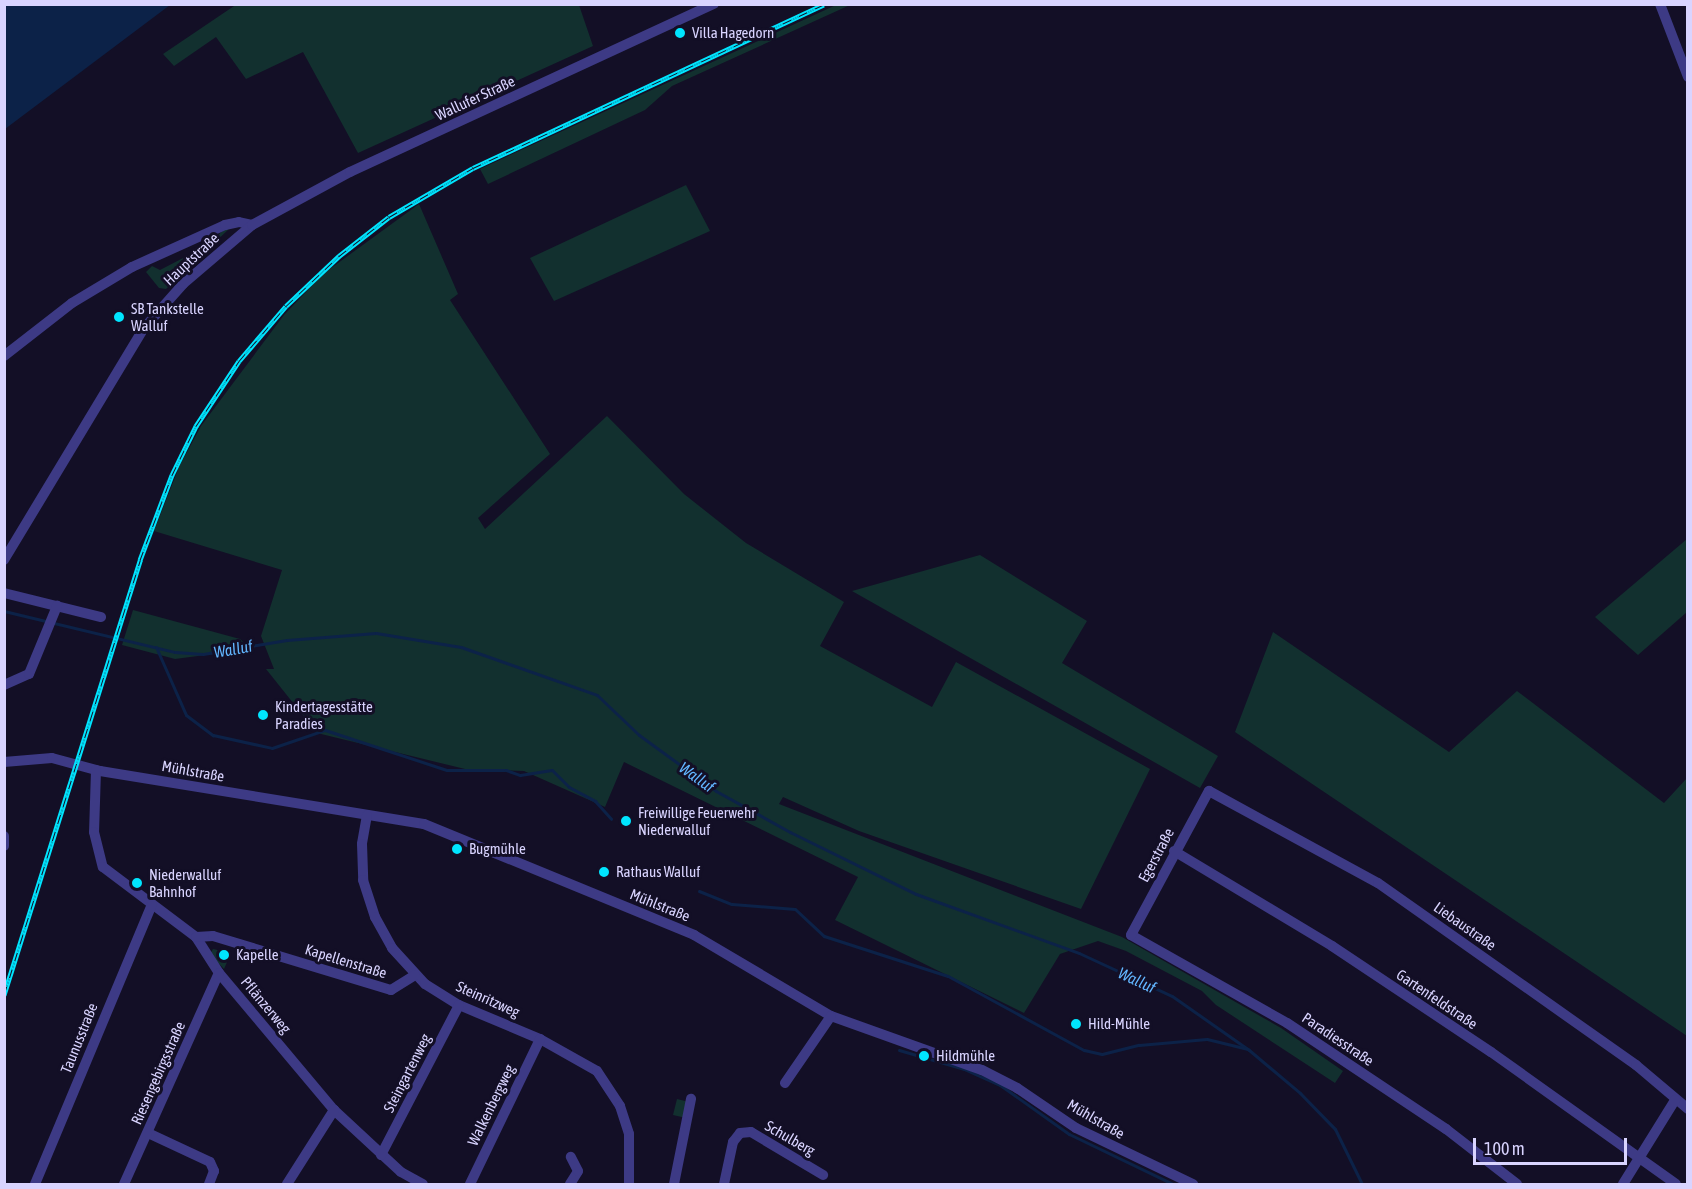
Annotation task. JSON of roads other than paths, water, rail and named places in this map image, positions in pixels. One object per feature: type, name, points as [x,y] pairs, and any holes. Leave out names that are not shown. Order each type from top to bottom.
[{"type":"street","name":"Wallufer Straße","points":[[252,225],[350,172],[714,4]]},
{"type":"street","points":[[1660,4],[1688,77]]},
{"type":"street","name":"Hauptstraße","points":[[4,356],[72,303],[132,267],[225,225],[239,222],[252,225]]},
{"type":"street","name":"Hauptstraße","points":[[4,560],[144,328],[183,284],[252,225]]},
{"type":"street","points":[[4,593],[101,617]]},
{"type":"street","points":[[4,685],[29,674],[57,606]]},
{"type":"street","name":"Mühlstraße","points":[[4,762],[52,758],[96,770],[424,824],[694,935],[831,1016],[982,1070],[1017,1088],[1076,1128],[1193,1185]]},
{"type":"street","name":"Pflänzerweg","points":[[96,770],[94,832],[103,867],[196,937],[219,973],[334,1110],[381,1155],[423,1185]]},
{"type":"street","name":"Egerstraße","points":[[1131,935],[1174,851],[1209,791]]},
{"type":"street","name":"Liebaustraße","points":[[1209,791],[1378,883],[1636,1065],[1688,1109]]},
{"type":"street","name":"Steinritzweg","points":[[367,815],[362,866],[369,901],[383,933],[415,975],[459,1005],[540,1038],[597,1071],[620,1106],[629,1134],[628,1185]]},
{"type":"street","points":[[4,836],[4,846]]},
{"type":"street","name":"Gartenfeldstraße","points":[[1174,851],[1332,946],[1491,1052],[1676,1185]]},
{"type":"street","name":"Taunusstraße","points":[[35,1185],[152,904]]},
{"type":"street","name":"Paradiesstraße","points":[[1131,935],[1287,1023],[1446,1129],[1518,1185]]},
{"type":"street","name":"Kapellenstraße","points":[[196,937],[213,936],[391,990],[415,975]]},
{"type":"street","name":"Riesengebirgsstraße","points":[[124,1185],[219,973]]},
{"type":"street","name":"Steingartenweg","points":[[381,1155],[459,1005]]},
{"type":"street","points":[[785,1083],[831,1016]]},
{"type":"street","name":"Walkenbergweg","points":[[470,1185],[540,1038]]},
{"type":"street","points":[[674,1185],[691,1099]]},
{"type":"street","points":[[1623,1185],[1675,1100]]},
{"type":"street","points":[[287,1185],[334,1110]]},
{"type":"street","points":[[148,1132],[210,1162],[214,1171],[209,1185]]},
{"type":"street","name":"Schulberg","points":[[724,1185],[733,1142],[740,1133],[751,1132],[823,1175]]},
{"type":"street","points":[[570,1185],[578,1171],[571,1156]]},
{"type":"water","points":[[5,4],[170,4],[170,5],[5,129]]},
{"type":"waterway","name":"Walluf","points":[[4,611],[175,652],[203,654],[287,640],[376,633],[461,647],[597,695],[639,735],[716,791],[790,832],[916,894],[1079,953],[1172,996],[1249,1050],[1300,1093],[1335,1129],[1362,1184]]},
{"type":"waterway","name":"Walluf","points":[[156,647],[186,715],[213,735],[272,748],[325,730],[447,770],[506,770],[520,775],[552,770],[569,787],[595,801],[611,819]]},
{"type":"waterway","name":"Walluf","points":[[699,891],[732,904],[795,909],[824,936],[948,976],[1084,1050],[1102,1054],[1139,1045],[1207,1039],[1248,1049]]},
{"type":"waterway","points":[[899,1050],[964,1069],[1000,1085],[1069,1134],[1173,1184]]},
{"type":"railway","points":[[4,995],[140,560],[172,475],[196,426],[239,361],[286,306],[339,256],[389,217],[473,168],[824,4]]},
{"type":"place","name":"Villa Hagedorn","points":[[680,33]]},
{"type":"place","name":"SB Tankstelle Walluf","points":[[119,317]]},
{"type":"place","name":"Kindertagesstätte Paradies","points":[[263,715]]},
{"type":"place","name":"Freiwillige Feuerwehr Niederwalluf","points":[[626,821]]},
{"type":"place","name":"Bugmühle","points":[[457,849]]},
{"type":"place","name":"Rathaus Walluf","points":[[604,872]]},
{"type":"place","name":"Niederwalluf Bahnhof","points":[[137,883]]},
{"type":"place","name":"Kapelle","points":[[224,955]]},
{"type":"place","name":"Hild-Mühle","points":[[1076,1024]]},
{"type":"place","name":"Hildmühle","points":[[924,1056]]}]
